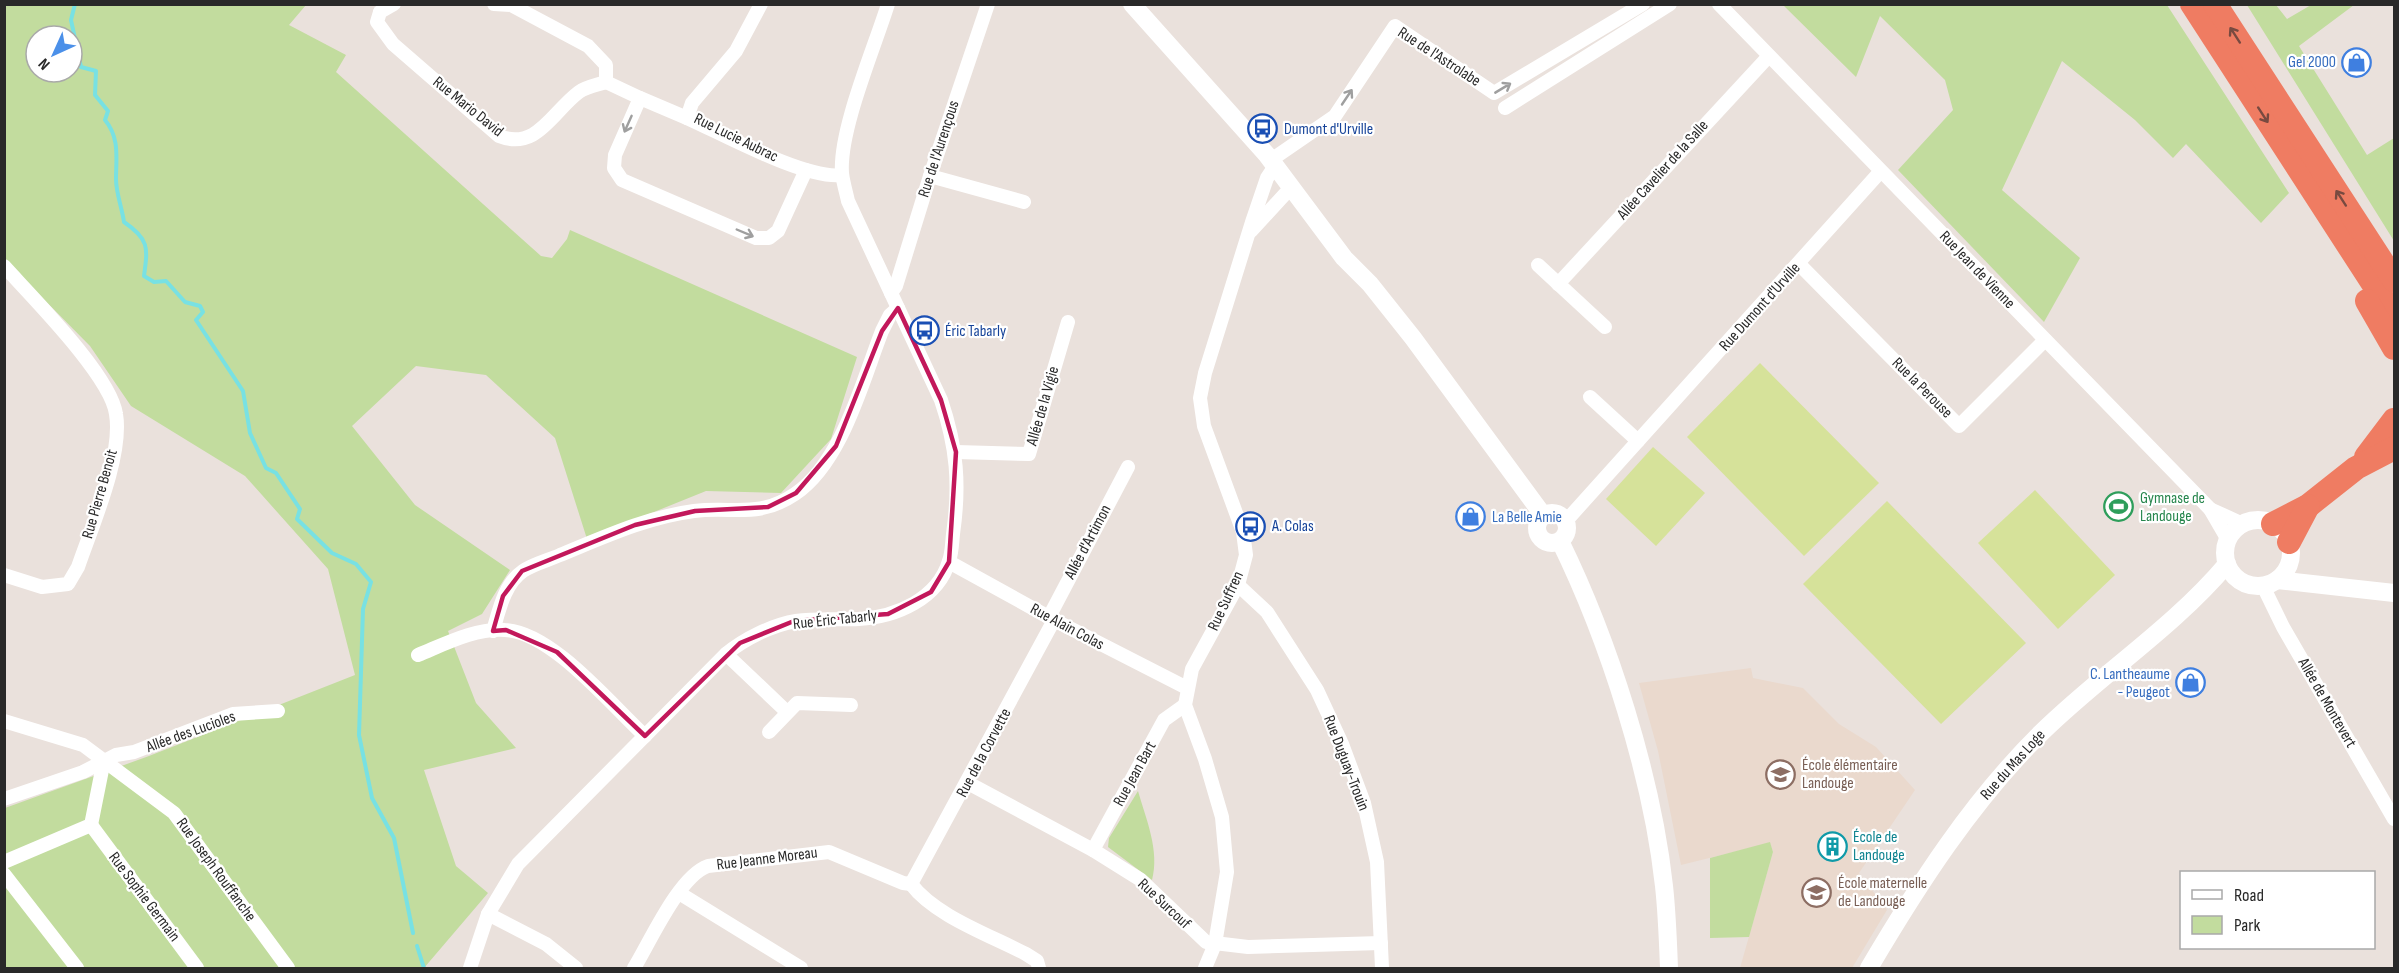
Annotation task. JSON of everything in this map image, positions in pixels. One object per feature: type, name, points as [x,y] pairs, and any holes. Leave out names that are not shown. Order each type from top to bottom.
[{"type":"highway","points":[[2192,4],[2394,316]]},
{"type":"highway","points":[[2215,4],[2394,280]]},
{"type":"highway","points":[[2308,184],[2314,212],[2394,348]]},
{"type":"highway","points":[[2373,247],[2394,268]]},
{"type":"highway","points":[[2273,524],[2308,506],[2356,468],[2386,434],[2394,420]]},
{"type":"highway","points":[[2356,468],[2394,448]]},
{"type":"highway","points":[[2290,548],[2308,506]]},
{"type":"main road","points":[[1132,4],[1273,163],[1344,258],[1370,284],[1413,338],[1543,515]]},
{"type":"main road","points":[[1553,512],[1566,521],[1568,530],[1560,541],[1550,543],[1540,538],[1536,528],[1543,515],[1553,512]]},
{"type":"main road","points":[[2309,582],[2284,532],[2273,524],[2260,520],[2243,524],[2228,540],[2226,552],[2228,564],[2243,582],[2309,582],[2325,587],[2394,593]]},
{"type":"main road","points":[[1560,541],[1596,626],[1621,697],[1651,807],[1664,886],[1669,969]]},
{"type":"main road","points":[[2270,583],[2288,567],[2290,548]]},
{"type":"main road","name":"Rue du Mas Loge","points":[[1869,969],[1936,863],[2000,775],[2078,699],[2199,598],[2228,564]]},
{"type":"main road","name":"Rue du Mas Loge","points":[[2199,598],[2243,582]]},
{"type":"street","points":[[368,4],[380,12],[394,4]]},
{"type":"street","points":[[494,4],[511,5],[588,46],[606,65],[606,82],[687,118]]},
{"type":"street","name":"Rue Lucie Aubrac","points":[[761,4],[736,51],[692,103],[687,118],[806,170],[833,176],[842,175]]},
{"type":"street","name":"Rue Éric Tabarly","points":[[470,969],[488,914],[518,864],[726,654],[740,643],[794,621],[862,619],[912,605],[931,592],[949,562],[955,520],[956,452],[941,400],[848,201],[842,175],[843,150],[849,126],[888,4]]},
{"type":"street","name":"Rue de l'Aurençous","points":[[891,293],[896,286],[988,4]]},
{"type":"street","name":"Rue de l'Astrolabe","points":[[1273,163],[1335,116],[1395,26],[1494,93],[1643,4]]},
{"type":"street","points":[[1505,108],[1670,4]]},
{"type":"street","name":"Rue Jean de Vienne","points":[[1719,4],[1768,57],[2210,509],[2228,540]]},
{"type":"street","name":"Rue Mario David","points":[[380,12],[378,22],[393,44],[499,136],[513,141],[528,138],[540,130],[581,90],[606,82]]},
{"type":"street","name":"Allée Cavelier de la Salle","points":[[1558,284],[1768,57]]},
{"type":"street","points":[[640,98],[615,155],[614,168],[622,180],[756,238],[769,238],[778,231],[806,170]]},
{"type":"street","name":"Rue Suffren","points":[[1205,969],[1215,944],[1227,872],[1222,817],[1205,759],[1185,705],[1192,669],[1238,585],[1246,555],[1243,532],[1204,426],[1200,398],[1205,373],[1248,234],[1273,163]]},
{"type":"street","name":"Rue Dumont d'Urville","points":[[1566,521],[1880,172]]},
{"type":"street","points":[[930,176],[1024,202]]},
{"type":"street","name":"Rue Suffren","points":[[1248,234],[1293,189]]},
{"type":"street","name":"Rue la Perouse","points":[[1799,264],[1959,426],[2044,340]]},
{"type":"street","points":[[1538,265],[1605,327]]},
{"type":"street","name":"Rue Pierre Benoit","points":[[4,266],[102,379],[116,413],[115,455],[78,567],[68,584],[42,586],[4,575]]},
{"type":"street","points":[[493,631],[503,596],[522,572],[635,525],[695,511],[740,512],[768,507],[796,493],[819,469],[836,446],[882,331],[890,315],[898,308]]},
{"type":"street","name":"Allée de la Vigie","points":[[956,452],[1029,454],[1068,322]]},
{"type":"street","points":[[1590,397],[1638,441]]},
{"type":"street","name":"Allée d'Artimon","points":[[1051,619],[1128,467]]},
{"type":"street","points":[[2210,509],[2243,524]]},
{"type":"street","name":"Rue Alain Colas","points":[[949,562],[1051,619],[1187,688]]},
{"type":"street","name":"Allée de Montevert","points":[[2270,583],[2283,627],[2394,819]]},
{"type":"street","name":"Rue Duguay-Trouin","points":[[1238,585],[1268,612],[1317,690],[1342,744],[1364,803],[1377,862],[1382,969]]},
{"type":"street","name":"Rue de la Corvette","points":[[911,884],[968,783],[1051,619]]},
{"type":"street","points":[[418,655],[472,634],[506,630],[534,638],[557,652],[645,736]]},
{"type":"street","points":[[726,654],[787,712]]},
{"type":"street","points":[[769,732],[797,704],[851,705]]},
{"type":"street","name":"Rue Jean Bart","points":[[1093,850],[1164,720],[1185,705]]},
{"type":"street","name":"Allée des Lucioles","points":[[4,799],[83,772],[104,760],[134,752],[233,714],[278,711]]},
{"type":"street","name":"Rue Joseph Rouffanche","points":[[4,722],[83,745],[174,813],[288,969]]},
{"type":"street","points":[[4,862],[91,825],[104,760]]},
{"type":"street","name":"Rue Surcouf","points":[[968,783],[1093,850],[1141,880],[1206,942],[1248,947],[1381,943]]},
{"type":"street","name":"Rue Sophie Germain","points":[[91,825],[197,969]]},
{"type":"street","name":"Rue Jeanne Moreau","points":[[634,969],[679,893],[698,870],[708,866],[829,852],[903,883],[911,884]]},
{"type":"street","points":[[4,874],[77,969]]},
{"type":"street","points":[[911,884],[921,897],[936,907],[1037,961],[1039,969]]},
{"type":"street","points":[[679,893],[801,969]]},
{"type":"street","points":[[488,914],[546,944],[576,969]]},
{"type":"highlighted area","points":[[898,308],[941,400],[956,452],[949,562],[931,592],[888,614],[794,621],[740,643],[645,736],[557,652],[506,630],[493,631],[503,596],[522,571],[635,525],[695,511],[768,507],[796,493],[836,446],[882,331]]},
{"type":"shaded area","name":"École élémentaire Landouge","points":[[1751,668],[1753,678],[1803,688],[1839,724],[1876,747],[1915,790],[1859,873],[1887,910],[1852,968],[1740,968],[1773,852],[1770,843],[1681,865],[1658,751],[1639,683]]},
{"type":"green space","points":[[5,5],[306,5],[289,25],[346,55],[336,72],[541,256],[552,258],[567,239],[570,230],[857,357],[831,439],[781,493],[706,491],[587,539],[555,438],[486,375],[416,366],[352,426],[415,505],[510,570],[482,614],[448,631],[476,703],[516,748],[424,770],[456,866],[488,893],[424,968],[5,968],[5,808],[149,756],[355,675],[328,569],[245,476],[131,406],[90,346],[5,260]]},
{"type":"green space","points":[[1783,5],[2167,5],[2289,193],[2261,223],[2186,144],[2173,158],[2135,120],[2062,61],[2002,190],[2080,258],[2044,322],[1898,170],[1953,110],[1945,80],[1880,16],[1856,77]]},
{"type":"green space","points":[[2247,5],[2276,5],[2287,19],[2311,5],[2354,5],[2299,46],[2367,155],[2394,138],[2394,241]]},
{"type":"green space","points":[[1760,363],[1879,483],[1804,556],[1687,437]]},
{"type":"green space","points":[[1653,447],[1705,493],[1656,546],[1606,499]]},
{"type":"green space","points":[[2035,490],[2115,575],[2058,629],[1978,543]]},
{"type":"green space","points":[[1887,501],[2026,643],[1941,724],[1803,584]]},
{"type":"green space","points":[[1138,791],[1153,846],[1152,880],[1108,847],[1109,838]]},
{"type":"green space","points":[[1770,842],[1773,852],[1749,937],[1710,938],[1710,858]]},
{"type":"waterway","points":[[75,4],[71,20],[81,67],[96,71],[95,95],[108,111],[105,120],[115,141],[116,184],[124,222],[138,234],[145,244],[144,276],[154,282],[166,281],[185,302],[200,306],[203,312],[196,320],[243,391],[250,433],[266,468],[276,473],[300,509],[297,519],[332,553],[356,564],[371,582],[363,609],[359,735],[372,798],[394,838],[413,933]]},
{"type":"waterway","points":[[417,946],[424,968]]},
{"type":"place","name":"Gel 2000","points":[[2357,62]]},
{"type":"place","name":"Dumont d'Urville","points":[[1263,129]]},
{"type":"place","name":"Éric Tabarly","points":[[924,331]]},
{"type":"place","name":"Gymnase de Landouge","points":[[2119,507]]},
{"type":"place","name":"La Belle Amie","points":[[1471,517]]},
{"type":"place","name":"A. Colas","points":[[1251,526]]},
{"type":"place","name":"C. Lantheaume - Peugeot","points":[[2191,683]]},
{"type":"place","name":"École élémentaire Landouge","points":[[1781,774]]},
{"type":"place","name":"École de Landouge","points":[[1832,846]]},
{"type":"place","name":"École maternelle de Landouge","points":[[1817,892]]}]
